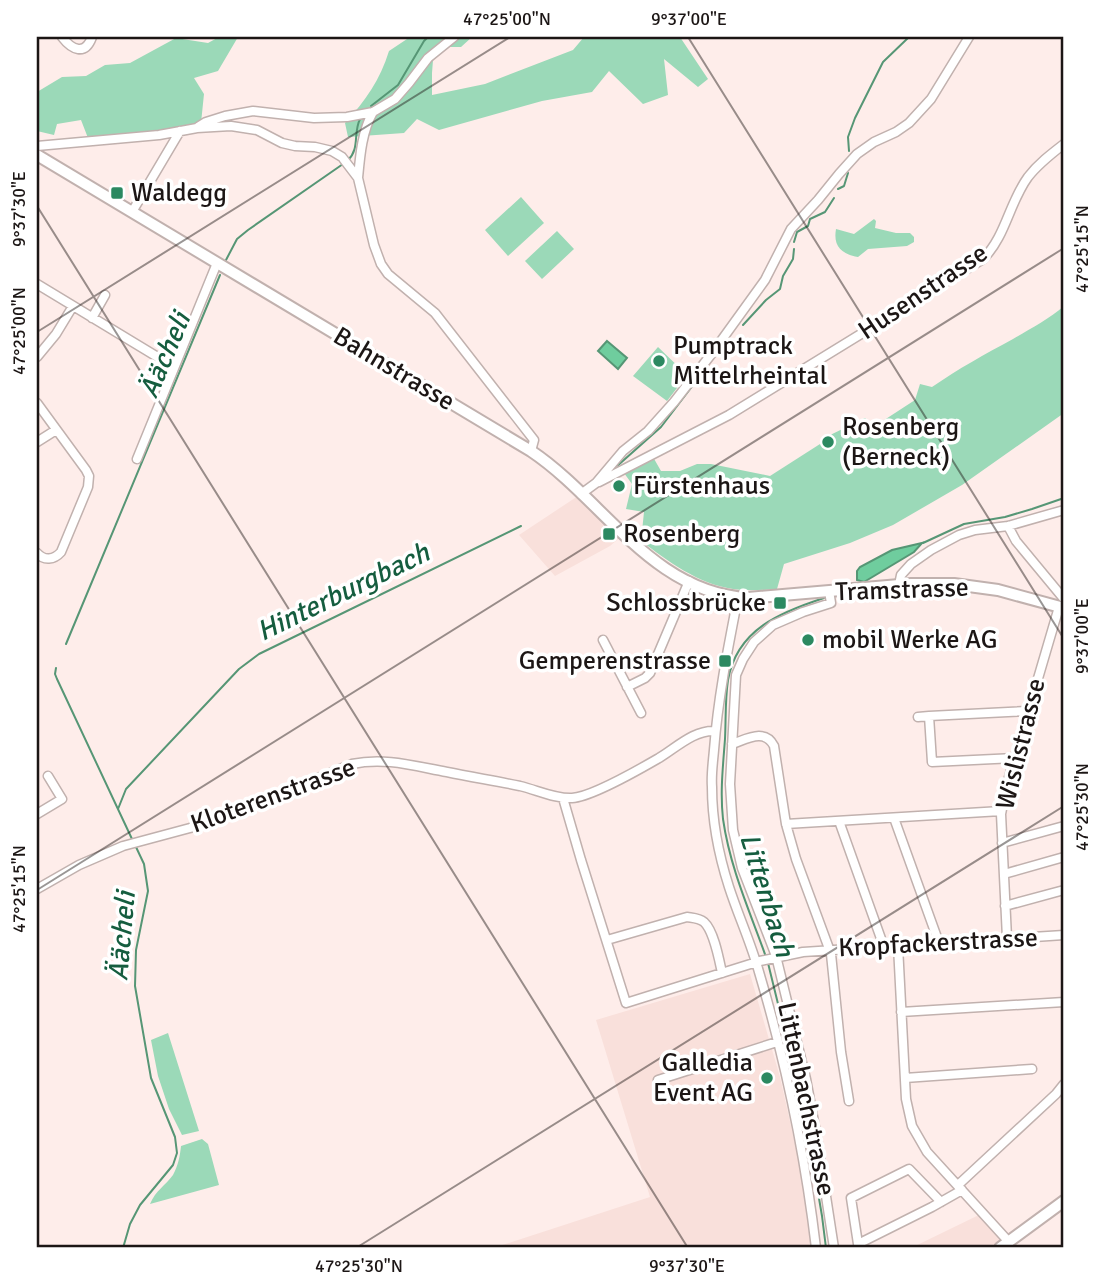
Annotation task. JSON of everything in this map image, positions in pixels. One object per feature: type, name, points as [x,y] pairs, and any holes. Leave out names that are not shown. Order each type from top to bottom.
[{"type":"main road","name":"Bahnstrasse","points":[[37,155],[531,451],[555,469],[615,527],[662,566],[721,595],[738,597]]},
{"type":"main road","name":"Tramstrasse","points":[[738,597],[939,584],[998,590],[1062,605]]},
{"type":"main road","points":[[1005,1245],[1064,1200]]},
{"type":"street","points":[[62,37],[71,47],[79,49],[87,46],[92,37]]},
{"type":"street","points":[[197,128],[225,116],[253,111],[314,118],[347,117],[373,112],[395,99],[428,58],[454,37]]},
{"type":"street","points":[[581,494],[596,483],[623,451],[648,431],[705,363],[765,280],[792,229],[857,153],[909,123],[931,99],[969,37]]},
{"type":"street","points":[[373,112],[367,121],[364,134],[358,178],[372,240],[381,264],[388,274],[435,313],[534,440],[531,451]]},
{"type":"street","points":[[37,146],[159,135],[197,128],[245,127],[282,143],[332,151],[342,157],[358,178]]},
{"type":"street","points":[[132,212],[180,131]]},
{"type":"street","name":"Husenstrasse","points":[[596,483],[725,417],[982,259],[998,239],[1027,178],[1046,157],[1064,144]]},
{"type":"street","points":[[137,458],[217,263]]},
{"type":"street","points":[[37,284],[174,367]]},
{"type":"street","points":[[92,318],[105,295]]},
{"type":"street","points":[[37,356],[56,334],[73,306]]},
{"type":"street","points":[[37,404],[86,470],[89,481],[61,552],[48,559],[37,553]]},
{"type":"street","points":[[37,442],[56,430]]},
{"type":"street","points":[[899,585],[901,575],[911,564],[945,542],[968,532],[1008,526],[1064,510]]},
{"type":"street","points":[[1008,526],[1062,605]]},
{"type":"street","points":[[627,687],[650,673],[689,581]]},
{"type":"street","name":"Littenbachstrasse","points":[[830,591],[831,603],[774,625],[754,642],[743,659],[736,675],[730,796],[736,845],[773,957],[811,1103],[834,1248]]},
{"type":"street","points":[[738,597],[713,730],[712,787],[718,842],[729,887],[758,962],[800,1136],[816,1248]]},
{"type":"street","name":"Wislistrasse","points":[[1007,938],[1001,811],[1028,711],[1062,605]]},
{"type":"street","points":[[603,640],[641,713]]},
{"type":"street","points":[[918,717],[1028,711]]},
{"type":"street","points":[[929,716],[929,762],[1015,758]]},
{"type":"street","name":"Kloterenstrasse","points":[[39,887],[100,856],[209,822],[329,773],[368,761],[429,768],[522,786],[564,798],[575,798],[591,794],[705,730],[713,730]]},
{"type":"street","points":[[732,744],[759,736],[765,736],[772,742],[786,824],[829,949],[849,1101]]},
{"type":"street","points":[[37,814],[62,799],[48,776]]},
{"type":"street","points":[[564,798],[580,860],[607,940],[687,917],[701,920],[712,935],[723,973]]},
{"type":"street","points":[[786,824],[1001,811]]},
{"type":"street","points":[[894,818],[939,943]]},
{"type":"street","points":[[839,821],[884,947]]},
{"type":"street","name":"Wislistrasse","points":[[1002,843],[1064,826]]},
{"type":"street","points":[[1004,874],[1064,857]]},
{"type":"street","points":[[37,876],[39,887]]},
{"type":"street","points":[[1005,906],[1064,890]]},
{"type":"street","name":"Kropfackerstrasse","points":[[607,940],[626,1003],[773,957],[829,949],[1064,935]]},
{"type":"street","points":[[898,946],[906,1104],[915,1133],[927,1152],[960,1188],[1005,1245]]},
{"type":"street","points":[[901,1012],[1064,1002]]},
{"type":"street","points":[[663,1099],[658,1080],[777,1042]]},
{"type":"street","points":[[905,1078],[1032,1069]]},
{"type":"street","points":[[941,1202],[909,1169],[851,1198],[858,1244],[925,1211],[941,1202],[960,1188],[1064,1084]]},
{"type":"shaded area","points":[[219,37],[238,37],[218,71],[194,78],[204,94],[201,123],[159,131],[88,138],[81,120],[57,124],[54,135],[37,131],[37,92],[62,77],[86,76],[105,65],[130,63],[176,38],[208,43]]},
{"type":"shaded area","points":[[410,37],[472,37],[461,47],[434,47],[432,95],[485,84],[573,50],[584,37],[680,37],[708,79],[698,87],[664,59],[668,95],[643,104],[609,71],[592,92],[542,101],[439,130],[417,119],[404,133],[348,137],[345,123],[372,89],[389,51]]},
{"type":"shaded area","points":[[521,197],[544,223],[508,256],[485,230]]},
{"type":"shaded area","points":[[874,219],[875,228],[910,233],[914,242],[907,246],[868,249],[858,257],[847,254],[837,245],[836,229],[854,234]]},
{"type":"shaded area","points":[[557,231],[574,249],[542,279],[525,261]]},
{"type":"shaded area","points":[[1064,306],[1064,413],[962,485],[893,525],[850,543],[784,564],[777,589],[738,590],[708,582],[684,571],[641,541],[644,512],[626,509],[632,484],[624,473],[653,457],[661,471],[680,471],[697,464],[711,464],[770,476],[820,444],[824,438],[865,418],[875,426],[915,400],[920,384],[932,387],[1039,324]]},
{"type":"shaded area","points":[[607,341],[627,358],[618,369],[598,351]]},
{"type":"shaded area","name":"Pumptrack Mittelrheintal","points":[[658,347],[687,375],[667,401],[633,376]]},
{"type":"shaded area","points":[[581,494],[623,535],[610,546],[555,576],[519,535]]},
{"type":"shaded area","points":[[922,543],[914,552],[864,582],[857,580],[860,567],[892,550]]},
{"type":"shaded area","points":[[750,974],[780,1077],[800,1166],[811,1248],[493,1248],[650,1197],[596,1020]]},
{"type":"shaded area","points":[[168,1033],[199,1131],[182,1135],[169,1109],[158,1076],[151,1040]]},
{"type":"shaded area","points":[[202,1139],[208,1144],[219,1185],[150,1204],[173,1175],[181,1146]]},
{"type":"shaded area","points":[[983,1213],[1009,1242],[1000,1248],[911,1248]]},
{"type":"waterway","name":"Äächeli","points":[[371,106],[398,85],[428,37]]},
{"type":"waterway","name":"Hinterburgbach","points":[[849,151],[848,137],[855,118],[883,62],[909,37]]},
{"type":"waterway","name":"Äächeli","points":[[348,160],[354,151],[360,119]]},
{"type":"waterway","name":"Äächeli","points":[[226,260],[237,239],[343,164]]},
{"type":"waterway","name":"Hinterburgbach","points":[[838,189],[844,186],[848,173]]},
{"type":"waterway","name":"Hinterburgbach","points":[[794,242],[797,232],[808,226],[810,219],[825,212],[834,198]]},
{"type":"waterway","name":"Hinterburgbach","points":[[743,325],[780,289],[783,276],[793,259],[794,249]]},
{"type":"waterway","name":"Äächeli","points":[[66,644],[220,275]]},
{"type":"waterway","name":"Hinterburgbach","points":[[616,467],[661,427],[700,376]]},
{"type":"waterway","name":"Littenbach","points":[[923,543],[964,524],[1005,517],[1064,498]]},
{"type":"waterway","name":"Hinterburgbach","points":[[118,809],[126,789],[239,669],[259,654],[521,526]]},
{"type":"waterway","name":"Littenbach","points":[[766,957],[735,872],[723,819],[722,779],[728,680],[733,662],[751,635],[777,617],[824,598]]},
{"type":"waterway","name":"Äächeli","points":[[56,668],[57,679],[132,839]]},
{"type":"waterway","name":"Äächeli","points":[[123,1248],[130,1224],[140,1205],[173,1165],[177,1153],[175,1137],[151,1078],[135,986],[136,950],[148,891],[144,864],[136,847]]},
{"type":"waterway","name":"Littenbach","points":[[768,963],[804,1110],[826,1248]]},
{"type":"place","name":"Waldegg","points":[[117,193]]},
{"type":"place","name":"Pumptrack Mittelrheintal","points":[[659,361]]},
{"type":"place","name":"Rosenberg (Berneck)","points":[[828,442]]},
{"type":"place","name":"Fürstenhaus","points":[[619,486]]},
{"type":"place","name":"Rosenberg","points":[[609,534]]},
{"type":"place","name":"Schlossbrücke","points":[[780,603]]},
{"type":"place","name":"mobil Werke AG","points":[[808,640]]},
{"type":"place","name":"Gemperenstrasse","points":[[725,661]]},
{"type":"place","name":"Galledia Event AG","points":[[767,1078]]}]
